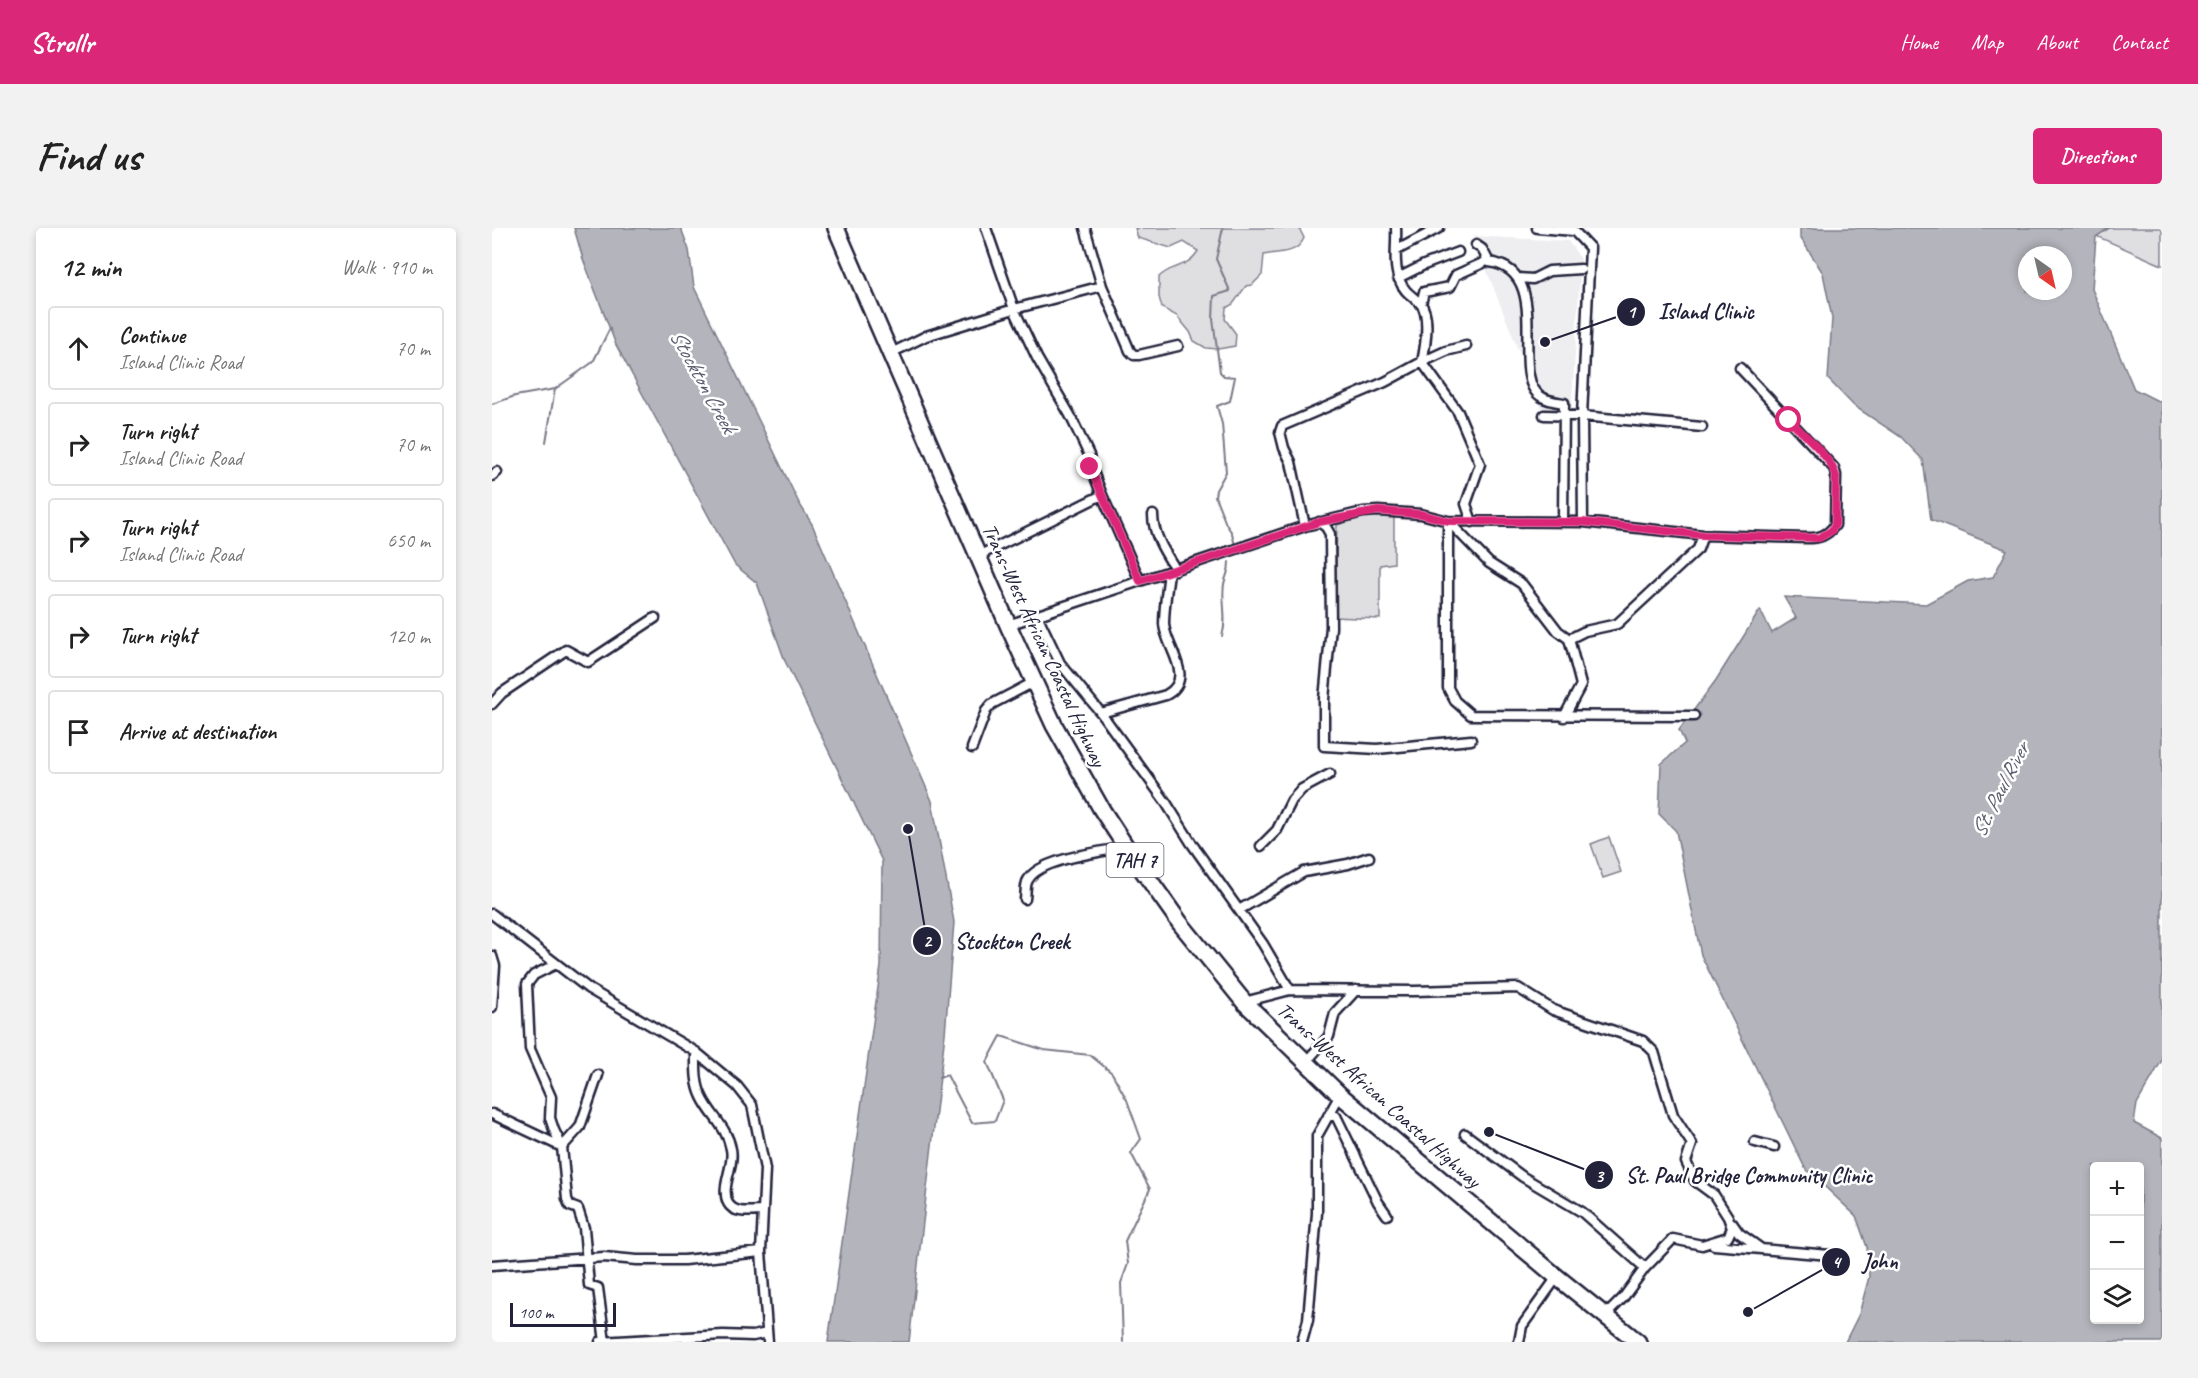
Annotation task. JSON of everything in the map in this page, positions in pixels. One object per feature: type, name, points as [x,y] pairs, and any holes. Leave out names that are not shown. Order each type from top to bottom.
[{"type":"highway","name":"Trans-West African Coastal Highway","points":[[836,228],[1034,682],[1076,766],[1126,848],[1180,923],[1244,1002],[1305,1063],[1557,1277],[1638,1342]]},
{"type":"street","points":[[986,228],[1014,309],[1037,358],[1080,435],[1089,455],[1090,467],[1140,581]]},
{"type":"street","points":[[1085,228],[1102,286],[1130,351],[1134,355],[1178,346]]},
{"type":"street","points":[[1396,228],[1398,278],[1409,296],[1422,304]]},
{"type":"street","points":[[1397,250],[1439,228]]},
{"type":"street","points":[[1537,228],[1576,229],[1590,248],[1582,416],[1582,522]]},
{"type":"street","points":[[1476,246],[1482,249],[1489,262],[1501,264],[1518,278],[1524,293],[1528,315],[1527,355],[1530,379],[1541,397],[1564,403],[1563,522]]},
{"type":"street","points":[[1398,278],[1458,252]]},
{"type":"street","points":[[1472,522],[1466,504],[1480,464],[1458,412],[1422,362],[1426,315],[1422,304],[1424,292],[1450,287],[1456,275],[1484,263]]},
{"type":"street","points":[[1518,278],[1533,279],[1549,271],[1581,269]]},
{"type":"street","points":[[889,354],[926,336],[1014,309],[1102,286]]},
{"type":"street","points":[[1305,526],[1291,462],[1280,432],[1282,426],[1385,382],[1446,351],[1466,346]]},
{"type":"street","points":[[1008,625],[1305,526],[1378,511],[1421,514],[1448,521],[1582,522],[1703,535],[1819,538],[1831,531],[1835,525],[1836,476],[1834,468],[1740,368]]},
{"type":"street","points":[[1544,415],[1582,416],[1702,427]]},
{"type":"street","points":[[978,556],[1102,495]]},
{"type":"street","points":[[1101,712],[1166,694],[1176,689],[1179,680],[1179,665],[1164,626],[1172,571],[1153,524],[1153,515]]},
{"type":"street","points":[[1448,521],[1490,563],[1522,584],[1558,631],[1569,639],[1581,685],[1564,717]]},
{"type":"street","points":[[1448,521],[1448,688],[1455,702],[1471,715],[1694,716]]},
{"type":"street","points":[[1319,522],[1330,534],[1331,627],[1324,699],[1324,746],[1377,749],[1472,740]]},
{"type":"street","points":[[1569,639],[1585,631],[1617,624],[1698,549],[1703,535]]},
{"type":"street","points":[[1036,615],[1060,663],[1101,712],[1165,801],[1290,990]]},
{"type":"street","points":[[492,704],[502,693],[566,650],[588,662],[655,618]]},
{"type":"street","points":[[972,748],[986,711],[992,704],[1034,682]]},
{"type":"street","points":[[1261,846],[1276,830],[1292,801],[1302,789],[1330,774]]},
{"type":"street","points":[[1025,899],[1028,880],[1037,871],[1053,862],[1126,848]]},
{"type":"street","points":[[1239,910],[1304,872],[1348,864],[1369,857]]},
{"type":"street","points":[[492,914],[589,989],[696,1052],[737,1086],[752,1105],[765,1169],[761,1252],[767,1338],[723,1335],[604,1342],[599,1291],[598,1288],[589,1285],[584,1228],[578,1209],[570,1206],[567,1199],[562,1147],[550,1118],[551,1097],[539,1066],[531,1055],[526,990],[530,979],[556,964]]},
{"type":"street","points":[[492,956],[495,966],[492,1007]]},
{"type":"street","points":[[1244,1002],[1290,990],[1415,991],[1518,988],[1553,1010],[1643,1041],[1654,1052],[1673,1115],[1692,1144],[1686,1162],[1695,1182],[1714,1195],[1739,1233],[1762,1250]]},
{"type":"street","points":[[1305,1063],[1329,1036],[1335,1013],[1356,990]]},
{"type":"street","points":[[696,1052],[696,1074],[701,1095],[725,1129],[732,1152],[727,1181],[728,1203],[731,1207],[741,1211],[762,1211]]},
{"type":"street","points":[[562,1147],[580,1127],[598,1075]]},
{"type":"street","points":[[1302,1342],[1308,1320],[1317,1213],[1317,1136],[1340,1095]]},
{"type":"street","points":[[492,1114],[562,1147]]},
{"type":"street","points":[[1328,1116],[1336,1116],[1378,1202],[1387,1215]]},
{"type":"street","points":[[1465,1134],[1523,1177],[1582,1212],[1645,1268]]},
{"type":"street","points":[[1755,1142],[1774,1147]]},
{"type":"street","points":[[1702,1245],[1728,1237],[1732,1228],[1728,1217]]},
{"type":"street","points":[[1606,1315],[1623,1299],[1645,1268],[1673,1239],[1702,1245],[1830,1255]]},
{"type":"street","points":[[492,1265],[588,1258],[684,1260],[761,1252]]},
{"type":"street","points":[[1519,1342],[1522,1326],[1557,1277]]},
{"type":"shaded area","points":[[1135,228],[1299,228],[1304,238],[1292,250],[1264,255],[1262,275],[1252,285],[1246,286],[1233,304],[1226,308],[1225,319],[1236,334],[1235,346],[1218,349],[1206,348],[1194,341],[1177,316],[1162,308],[1159,297],[1159,277],[1189,261],[1198,251],[1184,242],[1171,248],[1138,238]]},
{"type":"shaded area","points":[[2109,228],[2162,228],[2162,265],[2096,236]]},
{"type":"shaded area","points":[[1473,236],[1568,241],[1581,259],[1571,416],[1544,415]]},
{"type":"shaded area","points":[[1379,513],[1394,514],[1394,563],[1380,565],[1380,619],[1334,617],[1337,525]]},
{"type":"shaded area","points":[[1609,837],[1621,872],[1603,878],[1591,844]]},
{"type":"water","points":[[574,228],[681,228],[689,250],[694,287],[799,503],[812,524],[932,801],[954,922],[945,1034],[909,1342],[828,1342],[881,966],[882,861],[785,661],[757,583],[735,565],[616,345],[583,259]]},
{"type":"water","name":"St. Paul River","points":[[1800,228],[2109,228],[2096,237],[2092,289],[2134,389],[2162,403],[2162,1060],[2137,1104],[2134,1123],[2162,1138],[2162,1342],[1845,1342],[1859,1314],[1869,1277],[1867,1247],[1856,1216],[1805,1168],[1701,955],[1676,831],[1659,814],[1661,764],[1685,743],[1679,730],[1716,680],[1760,610],[1772,633],[1796,618],[1784,597],[1926,604],[1968,581],[1993,577],[2007,550],[1931,520],[1923,460],[1901,437],[1854,406],[1828,379],[1832,318],[1823,273],[1800,237]]},
{"type":"waterway","points":[[1223,228],[1216,259],[1230,291],[1214,296],[1213,319],[1220,372],[1224,376],[1235,377],[1230,401],[1217,406],[1222,424],[1226,472],[1215,496],[1232,533],[1235,546]]},
{"type":"waterway","points":[[492,404],[515,396],[555,389],[593,362],[610,328]]},
{"type":"waterway","points":[[546,442],[555,389]]},
{"type":"waterway","points":[[1222,636],[1224,629],[1223,591],[1229,562]]},
{"type":"waterway","points":[[939,1078],[947,1075],[972,1123],[995,1121],[1003,1100],[987,1062],[1001,1036],[1044,1050],[1090,1055],[1112,1073],[1127,1100],[1141,1139],[1131,1153],[1150,1189],[1125,1241],[1128,1264],[1121,1283],[1123,1342]]},
{"type":"place","name":"Island Clinic","points":[[1545,342]]},
{"type":"place","name":"Stockton Creek","points":[[908,829]]},
{"type":"place","name":"St. Paul Bridge Community Clinic","points":[[1489,1132]]},
{"type":"place","name":"John","points":[[1748,1312]]},
{"type":"route","points":[[1090,467],[1140,581],[1319,522],[1378,511],[1421,514],[1448,521],[1582,522],[1703,535],[1819,538],[1831,531],[1835,525],[1836,476],[1834,468],[1789,420]]}]
